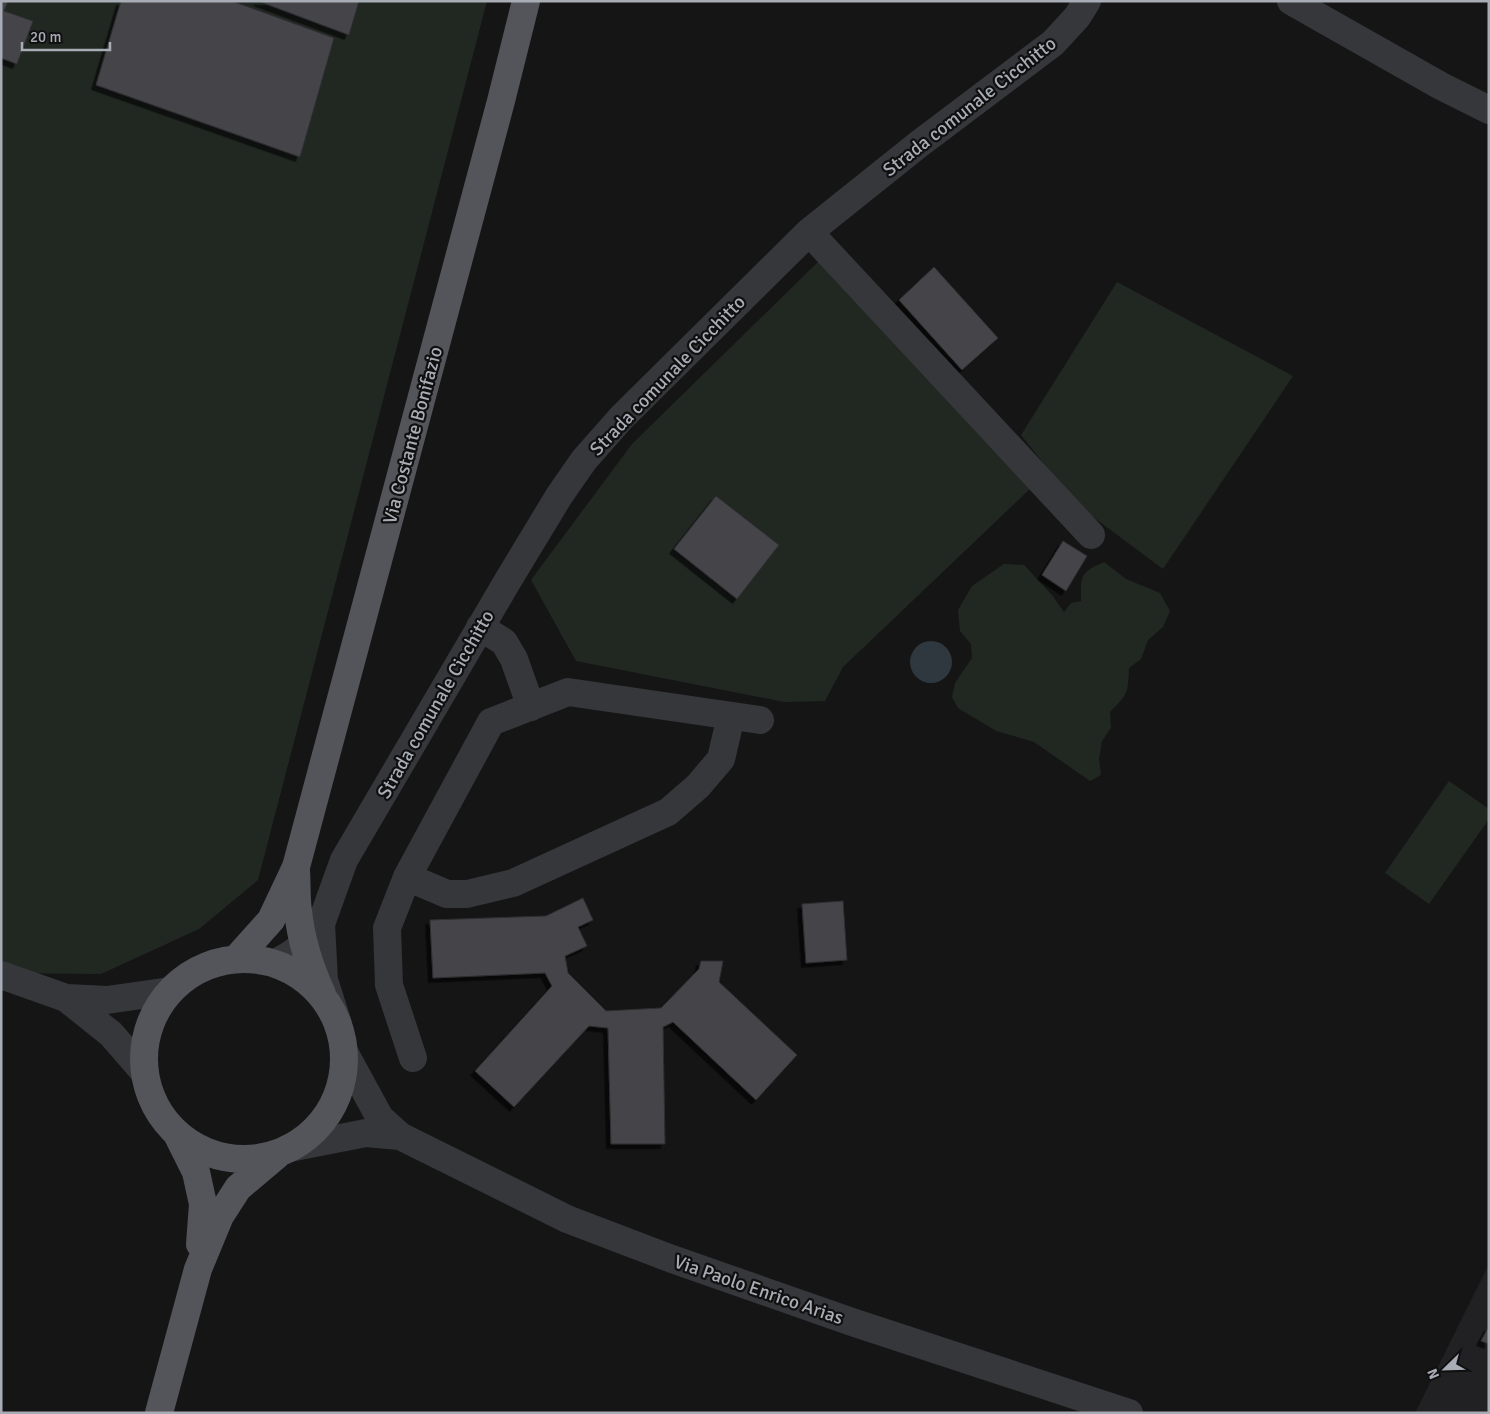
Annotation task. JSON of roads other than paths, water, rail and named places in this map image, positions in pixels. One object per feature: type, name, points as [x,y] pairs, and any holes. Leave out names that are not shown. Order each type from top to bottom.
[{"type":"main road","name":"Via Costante Bonifazio","points":[[296,867],[526,1]]},
{"type":"main road","points":[[159,1413],[198,1268],[220,1216],[238,1188],[284,1151],[302,1141],[321,1124],[335,1102],[343,1078],[344,1052],[338,1024],[312,972],[304,945],[298,911],[296,867]]},
{"type":"main road","points":[[236,959],[271,920],[296,867]]},
{"type":"main road","points":[[284,1151],[258,1158],[236,1159],[214,1155],[194,1146],[176,1133],[161,1116],[150,1095],[145,1073],[145,1043],[153,1015],[170,990],[200,968],[236,959],[275,963],[305,980],[325,1000]]},
{"type":"main road","points":[[176,1133],[196,1172],[203,1204],[198,1268]]},
{"type":"street","name":"Strada comunale Cicchitto","points":[[321,924],[344,860],[480,627],[584,460],[621,418],[809,232],[919,144],[1053,43],[1077,17],[1087,1]]},
{"type":"street","points":[[1291,1],[1441,86],[1489,110]]},
{"type":"street","points":[[809,232],[1091,534]]},
{"type":"street","points":[[480,627],[504,642],[514,659],[531,707]]},
{"type":"street","points":[[413,1058],[390,985],[387,928],[407,877],[491,722],[568,692],[760,720]]},
{"type":"street","points":[[407,877],[447,894],[467,894],[513,883],[668,812],[698,786],[722,759],[731,716]]},
{"type":"street","points":[[275,963],[304,945],[321,924]]},
{"type":"street","points":[[321,924],[324,980],[338,1024]]},
{"type":"street","points":[[1,975],[66,998],[107,1000],[170,990]]},
{"type":"street","points":[[66,998],[112,1034],[145,1073]]},
{"type":"street","points":[[344,1052],[380,1118],[400,1136]]},
{"type":"street","points":[[284,1151],[366,1133],[400,1136]]},
{"type":"street","name":"Via Paolo Enrico Arias","points":[[400,1136],[576,1222],[672,1259],[852,1322],[1129,1413]]}]
